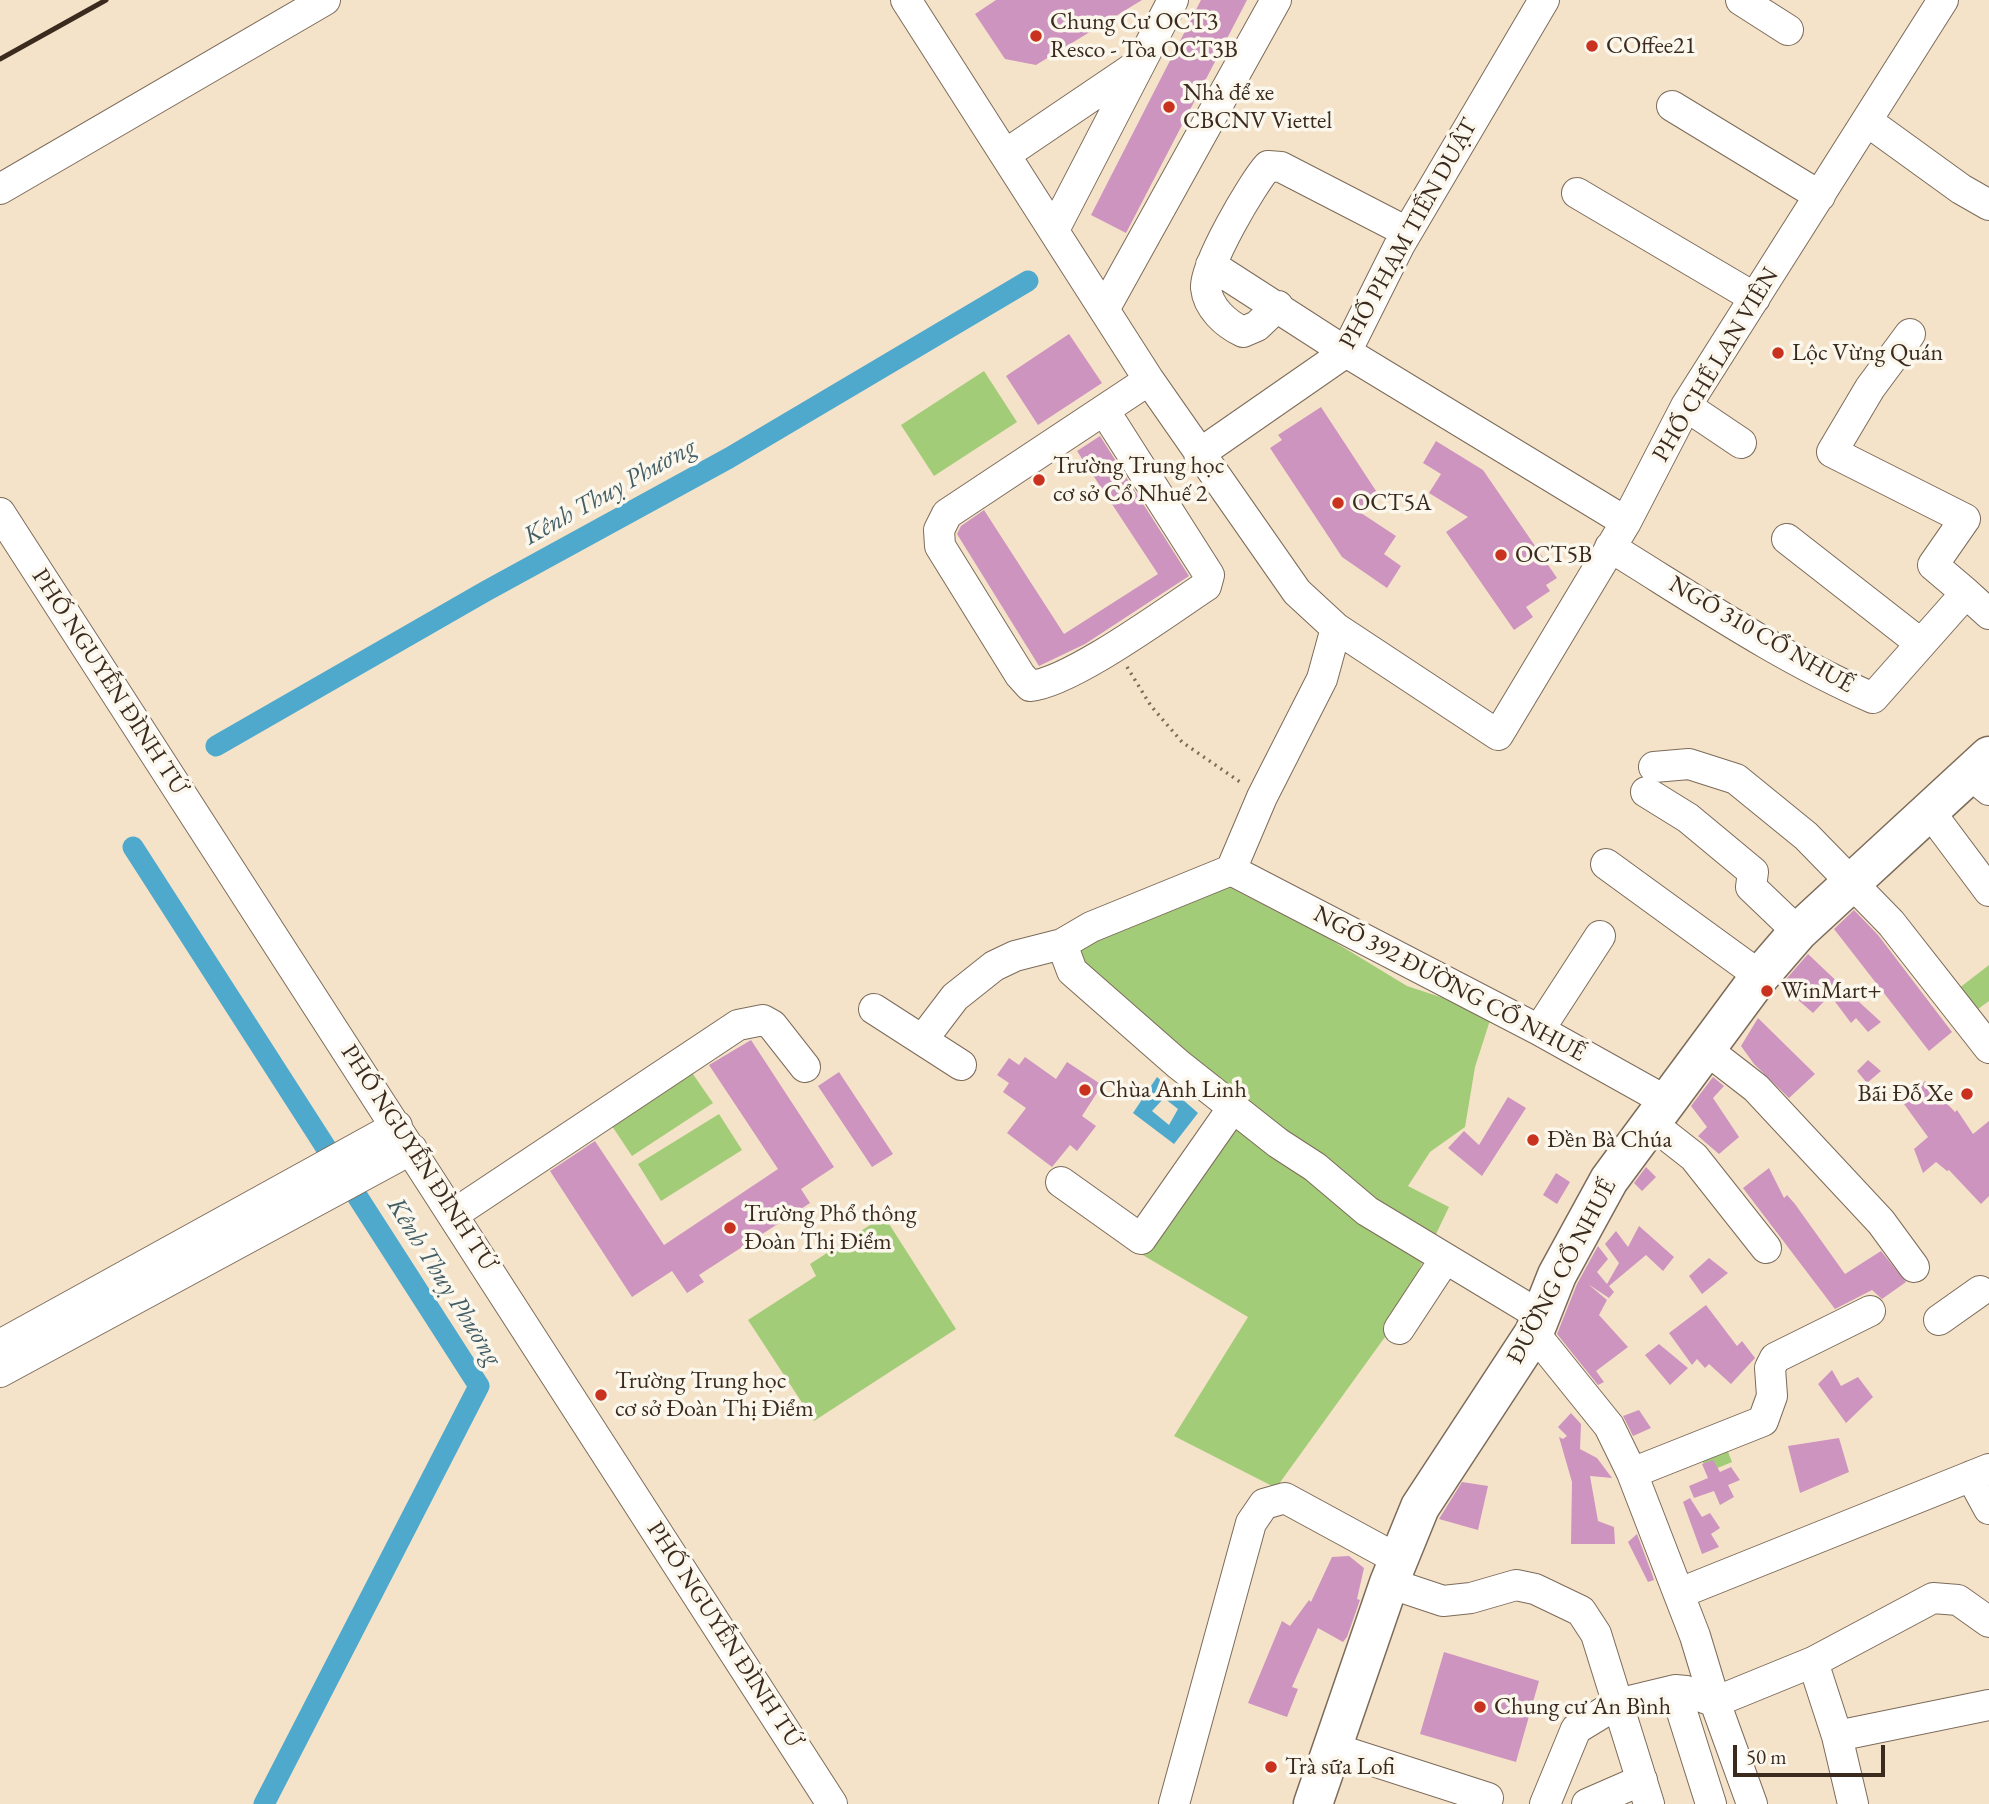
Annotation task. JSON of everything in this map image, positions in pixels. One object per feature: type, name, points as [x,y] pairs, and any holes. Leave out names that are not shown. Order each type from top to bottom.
[{"type":"main road","name":"ĐƯỜNG CỔ NHUẾ","points":[[1313,1804],[1394,1572],[1420,1507],[1537,1324],[1557,1275],[1609,1180],[1760,976],[1798,932],[1930,812],[1983,774]]},
{"type":"street","points":[[0,189],[326,0]]},
{"type":"street","points":[[906,0],[1199,454],[1297,592],[1336,628],[1322,679],[1262,797],[1230,870],[1091,927],[1062,944],[1014,957],[994,966],[955,997],[923,1039]]},
{"type":"street","points":[[1054,230],[1173,0]]},
{"type":"street","points":[[1105,308],[1276,0]]},
{"type":"street","name":"PHỐ PHẠM TIẾN DUẬT","points":[[1199,454],[1346,352],[1407,232],[1544,0]]},
{"type":"street","points":[[1741,0],[1788,30]]},
{"type":"street","name":"PHỐ CHẾ LAN VIÊN","points":[[1336,628],[1498,735],[1626,522],[1686,407],[1943,0]]},
{"type":"street","points":[[1006,154],[1140,62]]},
{"type":"street","points":[[1672,106],[1820,196]]},
{"type":"street","points":[[1867,121],[1961,189],[1989,205]]},
{"type":"street","points":[[1278,306],[1257,326],[1244,332],[1230,325],[1213,307],[1206,288],[1211,265],[1257,178],[1268,166],[1281,167],[1407,232]]},
{"type":"street","points":[[1577,193],[1755,299]]},
{"type":"street","points":[[1211,265],[1346,352],[1626,522]]},
{"type":"street","points":[[1910,334],[1870,388],[1832,452],[1965,519],[1933,565],[1989,614]]},
{"type":"street","points":[[1104,410],[1209,575],[1206,586],[1082,665],[1044,685],[1030,686],[1020,675],[940,547],[939,530],[947,514],[1149,380]]},
{"type":"street","points":[[1686,407],[1741,443]]},
{"type":"street","name":"PHỐ NGUYỄN ĐÌNH TỨ","points":[[0,513],[405,1137],[832,1804]]},
{"type":"street","points":[[1787,539],[1920,643]]},
{"type":"street","name":"NGÕ 310 CỔ NHUẾ","points":[[1611,547],[1815,669],[1873,698],[1965,593]]},
{"type":"street","points":[[1798,932],[1751,887],[1753,872],[1688,818],[1650,779],[1689,764],[1736,779],[1806,836],[1891,923],[1989,1048]]},
{"type":"street","points":[[1930,812],[1989,891]]},
{"type":"street","points":[[1606,864],[1760,976]]},
{"type":"street","name":"NGÕ 392 ĐƯỜNG CỔ NHUẾ","points":[[1230,870],[1539,1030],[1659,1112],[1766,1248]]},
{"type":"street","points":[[1539,1030],[1600,936]]},
{"type":"street","points":[[1062,944],[1072,971],[1178,1064],[1367,1211],[1445,1259],[1537,1324],[1609,1426],[1632,1473],[1710,1678],[1715,1702],[1752,1804]]},
{"type":"street","points":[[874,1009],[961,1065]]},
{"type":"street","points":[[454,1214],[750,1020],[763,1020],[772,1025],[805,1067]]},
{"type":"street","points":[[1707,1050],[1756,1088],[1881,1222],[1914,1267]]},
{"type":"street","points":[[1061,1182],[1141,1239],[1234,1106]]},
{"type":"street","points":[[0,1372],[316,1186],[405,1137]]},
{"type":"street","points":[[0,1345],[316,1186]]},
{"type":"street","points":[[1399,1329],[1445,1259]]},
{"type":"street","points":[[1939,1320],[1986,1290]]},
{"type":"street","points":[[1632,1473],[1763,1421],[1772,1396],[1770,1368],[1775,1358],[1870,1311]]},
{"type":"street","points":[[1679,1593],[1980,1472],[1989,1509]]},
{"type":"street","points":[[1174,1804],[1251,1523],[1264,1504],[1285,1498],[1394,1572],[1443,1601],[1471,1598],[1516,1585],[1535,1589],[1581,1611],[1596,1634],[1646,1792],[1587,1804]]},
{"type":"street","points":[[1545,1804],[1576,1729],[1617,1704],[1675,1690],[1686,1691],[1715,1702],[1813,1662],[1933,1598],[1958,1600],[1989,1620]]},
{"type":"street","points":[[1813,1662],[1837,1736],[1853,1804]]},
{"type":"street","points":[[1675,1690],[1711,1804]]},
{"type":"street","points":[[1837,1736],[1989,1705]]},
{"type":"street","points":[[1333,1748],[1484,1799]]},
{"type":"path","points":[[1126,666],[1151,706],[1182,742],[1262,797]]},
{"type":"green space","points":[[984,371],[1017,422],[934,476],[901,425]]},
{"type":"green space","points":[[1221,883],[1328,938],[1407,986],[1492,1014],[1475,1067],[1465,1127],[1430,1152],[1408,1186],[1449,1207],[1390,1330],[1276,1488],[1174,1436],[1248,1317],[1141,1254],[1240,1103],[1071,952]]},
{"type":"green space","points":[[1989,965],[1989,1001],[1970,1015],[1954,992]]},
{"type":"green space","points":[[688,1067],[713,1103],[632,1156],[608,1120]]},
{"type":"green space","points":[[719,1114],[742,1150],[661,1201],[638,1164]]},
{"type":"green space","points":[[884,1216],[956,1329],[814,1421],[748,1320],[816,1276],[810,1264]]},
{"type":"green space","points":[[1725,1444],[1732,1462],[1708,1472],[1697,1451]]},
{"type":"water","points":[[1157,1077],[1198,1113],[1174,1144],[1133,1113]],"holes":[[[1164,1098],[1178,1109],[1169,1125],[1152,1111]]]},
{"type":"building","name":"Chung Cư OCT3 Resco - Tòa OCT3B","points":[[996,0],[1142,0],[1036,65],[1005,59],[975,14]]},
{"type":"building","name":"Nhà để xe CBCNV Viettel","points":[[1201,0],[1247,0],[1126,233],[1091,215]]},
{"type":"building","points":[[1069,334],[1102,383],[1038,425],[1006,376]]},
{"type":"building","name":"OCT5A","points":[[1321,407],[1380,497],[1358,511],[1396,536],[1384,554],[1401,566],[1387,588],[1342,557],[1270,448],[1282,440],[1278,435]]},
{"type":"building","points":[[1100,436],[1189,576],[1085,644],[1039,666],[957,534],[961,526],[984,510],[1064,634],[1158,574],[1077,451]]},
{"type":"building","name":"OCT5B","points":[[1436,441],[1483,470],[1557,578],[1546,585],[1550,591],[1526,607],[1533,617],[1514,630],[1446,532],[1468,517],[1429,493],[1441,474],[1423,463]]},
{"type":"building","points":[[1854,910],[1878,935],[1952,1032],[1929,1051],[1834,929]]},
{"type":"building","points":[[1808,954],[1881,1022],[1868,1032],[1856,1018],[1851,1023],[1830,995],[1813,1013],[1781,985]]},
{"type":"building","points":[[1758,1018],[1815,1074],[1789,1098],[1754,1064],[1741,1046]]},
{"type":"building","points":[[751,1040],[834,1167],[801,1189],[810,1203],[699,1275],[704,1282],[687,1293],[672,1271],[632,1297],[550,1171],[595,1141],[664,1245],[778,1169],[709,1065]]},
{"type":"building","points":[[1025,1057],[1056,1079],[1067,1062],[1102,1085],[1082,1116],[1096,1126],[1077,1151],[1070,1145],[1052,1167],[1007,1133],[1026,1108],[1003,1092],[1009,1083],[997,1075],[1009,1058],[1019,1065]]},
{"type":"building","points":[[1868,1060],[1881,1071],[1867,1083],[1857,1071]]},
{"type":"building","points":[[839,1072],[893,1154],[872,1167],[818,1086]]},
{"type":"building","points":[[1713,1077],[1724,1086],[1713,1098],[1739,1137],[1719,1154],[1698,1136],[1707,1127],[1691,1106]]},
{"type":"building","points":[[1925,1081],[1955,1112],[1957,1110],[1973,1134],[1989,1121],[1989,1196],[1981,1204],[1949,1170],[1936,1162],[1923,1173],[1914,1149],[1928,1137],[1904,1104]]},
{"type":"building","points":[[1508,1097],[1526,1108],[1482,1176],[1448,1148],[1464,1131],[1479,1145]]},
{"type":"building","points":[[1646,1167],[1656,1177],[1642,1191],[1634,1183]]},
{"type":"building","points":[[1769,1168],[1784,1198],[1787,1195],[1795,1204],[1845,1274],[1881,1251],[1906,1282],[1882,1299],[1872,1290],[1835,1309],[1743,1188]]},
{"type":"building","points":[[1556,1173],[1570,1182],[1557,1204],[1543,1195]]},
{"type":"building","points":[[1639,1226],[1674,1257],[1663,1271],[1646,1255],[1609,1286],[1614,1292],[1609,1298],[1588,1284],[1607,1300],[1599,1315],[1628,1347],[1596,1371],[1604,1382],[1598,1385],[1557,1334],[1577,1284],[1598,1246],[1608,1259],[1597,1272],[1607,1284],[1619,1263],[1605,1244],[1616,1231],[1628,1247]]},
{"type":"building","points":[[1709,1258],[1728,1273],[1702,1294],[1689,1276]]},
{"type":"building","points":[[1706,1305],[1737,1346],[1742,1341],[1755,1358],[1731,1384],[1709,1364],[1705,1368],[1697,1359],[1692,1365],[1669,1333]]},
{"type":"building","points":[[1659,1344],[1688,1368],[1670,1385],[1645,1355]]},
{"type":"building","points":[[1832,1370],[1841,1386],[1858,1377],[1873,1397],[1846,1423],[1818,1384]]},
{"type":"building","points":[[1639,1410],[1651,1428],[1633,1436],[1623,1416]]},
{"type":"building","points":[[1571,1413],[1581,1424],[1580,1449],[1597,1458],[1612,1478],[1590,1476],[1598,1521],[1614,1527],[1615,1544],[1571,1544],[1572,1482],[1559,1437],[1563,1439],[1567,1436],[1558,1427]]},
{"type":"building","points":[[1839,1438],[1849,1472],[1800,1493],[1788,1446]]},
{"type":"building","points":[[1713,1460],[1720,1472],[1731,1467],[1740,1480],[1728,1485],[1734,1497],[1720,1505],[1714,1491],[1694,1498],[1689,1486],[1708,1478],[1702,1464]]},
{"type":"building","points":[[1462,1482],[1488,1486],[1478,1530],[1439,1519]]},
{"type":"building","points":[[1690,1498],[1702,1517],[1710,1513],[1720,1528],[1711,1534],[1719,1547],[1702,1554],[1683,1502]]},
{"type":"building","points":[[1637,1534],[1654,1580],[1648,1582],[1628,1542]]},
{"type":"building","points":[[1349,1556],[1364,1568],[1357,1599],[1360,1600],[1347,1637],[1343,1642],[1318,1628],[1292,1687],[1298,1689],[1287,1717],[1248,1703],[1282,1621],[1290,1626],[1309,1600],[1311,1602],[1332,1557]]},
{"type":"building","name":"Chung cư An Bình","points":[[1444,1652],[1539,1681],[1516,1762],[1420,1734]]},
{"type":"waterway","name":"Kênh Thuỵ Phương","points":[[216,746],[486,591],[729,458],[1028,281]]},
{"type":"waterway","name":"Kênh Thuỵ Phương","points":[[133,847],[479,1386],[264,1804]]},
{"type":"railway","points":[[0,59],[106,0]]},
{"type":"place","name":"Chung Cư OCT3 Resco - Tòa OCT3B","points":[[1036,36]]},
{"type":"place","name":"COffee21","points":[[1592,46]]},
{"type":"place","name":"Nhà để xe CBCNV Viettel","points":[[1169,107]]},
{"type":"place","name":"Lộc Vừng Quán","points":[[1778,353]]},
{"type":"place","name":"Trường Trung học cơ sở Cổ Nhuế 2","points":[[1039,480]]},
{"type":"place","name":"OCT5A","points":[[1338,503]]},
{"type":"place","name":"OCT5B","points":[[1501,555]]},
{"type":"place","name":"WinMart+","points":[[1767,991]]},
{"type":"place","name":"Chùa Anh Linh","points":[[1085,1090]]},
{"type":"place","name":"Bãi Đỗ Xe","points":[[1967,1094]]},
{"type":"place","name":"Đền Bà Chúa","points":[[1533,1140]]},
{"type":"place","name":"Trường Phổ thông Đoàn Thị Điểm","points":[[730,1228]]},
{"type":"place","name":"Trường Trung học cơ sở Đoàn Thị Điểm","points":[[601,1395]]},
{"type":"place","name":"Chung cư An Bình","points":[[1480,1707]]},
{"type":"place","name":"Trà sữa Lofi","points":[[1271,1767]]}]
